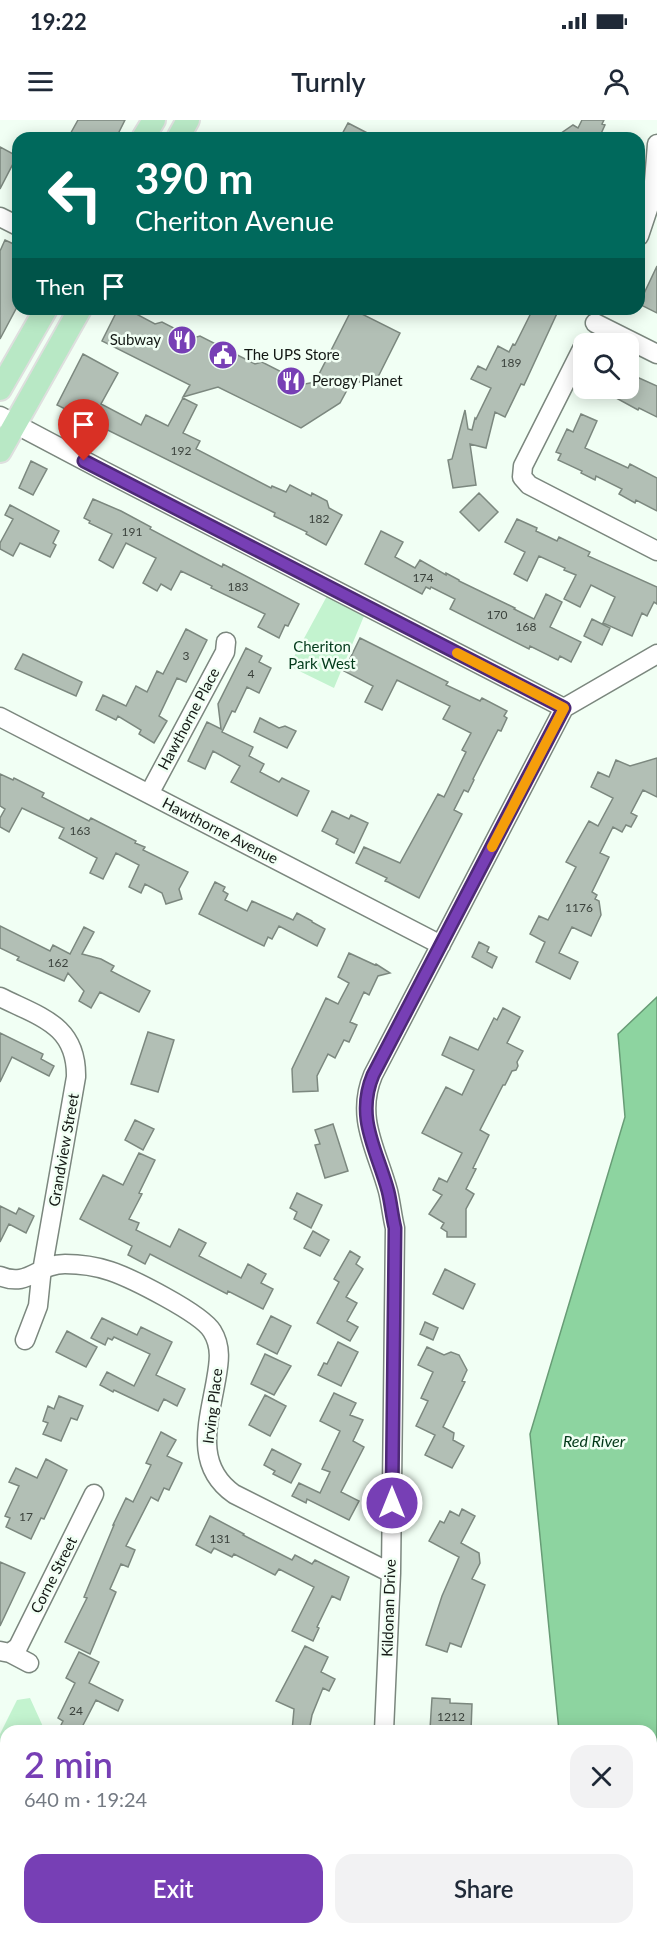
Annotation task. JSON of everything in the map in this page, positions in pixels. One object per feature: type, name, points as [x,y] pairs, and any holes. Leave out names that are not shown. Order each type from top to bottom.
[{"type":"main road","points":[[0,389],[43,315]]},
{"type":"main road","points":[[0,451],[8,420],[76,315]]},
{"type":"street","points":[[645,218],[653,194],[657,144]]},
{"type":"street","points":[[590,333],[598,316],[657,354]]},
{"type":"street","points":[[573,366],[523,466],[522,477],[529,485],[657,551]]},
{"type":"street","points":[[8,420],[564,708],[657,654]]},
{"type":"street","name":"Hawthorne Place","points":[[148,794],[225,652],[226,642]]},
{"type":"street","name":"Kildonan Drive","points":[[384,1725],[392,1573],[395,1228],[388,1193],[369,1129],[365,1102],[373,1075],[564,708]]},
{"type":"street","name":"Hawthorne Avenue","points":[[0,717],[441,945]]},
{"type":"street","name":"Grandview Street","points":[[0,997],[54,1025],[67,1038],[75,1056],[76,1077],[37,1312],[25,1340]]},
{"type":"street","name":"Irving Place","points":[[0,1276],[11,1280],[22,1280],[53,1265],[91,1266],[112,1272],[200,1318],[212,1331],[219,1348],[219,1365],[208,1428],[207,1451],[213,1473],[219,1481],[234,1494],[392,1573]]},
{"type":"street","name":"Corne Street","points":[[5,1652],[20,1643],[94,1494]]},
{"type":"street","points":[[5,1652],[29,1663]]},
{"type":"green space","name":"Cheriton Park West","points":[[327,596],[364,616],[334,688],[289,666]]},
{"type":"green space","points":[[30,1698],[42,1725],[4,1725],[17,1700]]},
{"type":"water","name":"Red River","points":[[657,997],[657,1725],[558,1725],[530,1434],[625,1117],[618,1034]]},
{"type":"building","points":[[78,120],[125,120],[119,132],[71,132]]},
{"type":"building","points":[[582,120],[604,120],[602,124],[605,125],[602,132],[563,132],[573,125],[578,128]]},
{"type":"building","points":[[348,123],[365,132],[343,132]]},
{"type":"building","points":[[0,147],[12,153],[12,166],[0,189]]},
{"type":"building","points":[[5,240],[12,243],[13,315],[0,339],[0,251]]},
{"type":"building","points":[[657,266],[657,313],[645,307],[645,291]]},
{"type":"building","points":[[115,315],[138,315],[155,324],[162,322],[193,338],[200,336],[255,364],[262,362],[305,384],[315,382],[349,315],[364,315],[400,333],[379,375],[364,384],[353,379],[340,403],[301,428],[218,387],[183,397],[190,385],[102,341]]},
{"type":"building","points":[[530,315],[556,315],[524,385],[521,384],[505,417],[495,412],[486,448],[470,444],[476,485],[453,488],[448,460],[452,459],[465,410],[468,429],[472,430],[475,418],[491,388],[471,379],[478,366],[486,370],[498,346],[509,352],[513,344],[515,345]]},
{"type":"building","points":[[83,354],[118,373],[101,404],[141,425],[146,415],[168,426],[183,398],[197,405],[183,433],[200,441],[196,449],[271,488],[272,486],[286,492],[290,485],[327,501],[329,508],[342,515],[326,545],[306,534],[307,532],[274,516],[275,513],[57,405]]},
{"type":"building","points":[[639,378],[657,386],[657,417],[639,408],[638,410],[618,399],[639,399]]},
{"type":"building","points":[[581,414],[597,421],[585,448],[628,468],[630,464],[657,478],[657,511],[619,494],[622,489],[596,476],[595,480],[558,460],[561,454],[556,452],[567,429],[573,432]]},
{"type":"building","points":[[31,461],[47,469],[33,495],[19,488]]},
{"type":"building","points":[[479,493],[498,512],[479,531],[460,512]]},
{"type":"building","points":[[93,499],[121,511],[199,555],[222,567],[223,564],[299,604],[288,626],[285,625],[279,638],[258,627],[265,614],[181,571],[171,590],[161,584],[157,591],[143,583],[156,558],[126,543],[113,568],[99,560],[112,534],[89,523],[90,521],[84,518]]},
{"type":"building","points":[[10,505],[59,531],[50,557],[20,543],[13,556],[0,549],[0,543],[13,519],[5,515]]},
{"type":"building","points":[[517,519],[537,528],[536,531],[557,541],[559,537],[590,552],[588,556],[657,587],[657,604],[654,602],[647,616],[642,613],[632,636],[603,623],[615,597],[591,585],[580,607],[564,599],[576,575],[564,570],[565,568],[539,556],[527,581],[514,574],[525,552],[505,542]]},
{"type":"building","points":[[381,531],[403,542],[395,557],[415,568],[420,560],[534,619],[546,594],[562,602],[550,627],[581,642],[571,662],[560,656],[558,660],[530,646],[529,649],[450,609],[455,599],[431,587],[430,589],[426,587],[422,594],[365,564]]},
{"type":"building","points":[[592,619],[610,628],[602,645],[584,636]]},
{"type":"building","points":[[186,629],[207,640],[186,682],[177,678],[159,716],[167,721],[154,743],[139,734],[141,730],[118,716],[116,720],[96,710],[103,695],[126,706],[136,686],[147,692],[157,671],[163,674]]},
{"type":"building","points":[[360,638],[448,682],[446,685],[480,701],[482,698],[507,711],[504,716],[507,718],[501,731],[498,730],[468,792],[464,790],[454,810],[462,814],[419,898],[385,881],[387,878],[356,863],[364,847],[400,863],[438,794],[444,797],[466,752],[462,750],[471,733],[443,719],[450,706],[397,680],[382,710],[365,702],[373,686],[344,671]]},
{"type":"building","points":[[246,648],[262,656],[259,662],[271,668],[259,693],[247,687],[222,732],[253,747],[249,756],[264,764],[260,772],[279,782],[282,778],[309,791],[297,816],[231,782],[240,766],[213,751],[205,769],[188,761],[207,722],[221,729],[218,704]]},
{"type":"building","points":[[23,654],[82,682],[76,696],[15,669]]},
{"type":"building","points":[[260,718],[279,728],[285,726],[296,731],[287,748],[254,732]]},
{"type":"building","points":[[657,758],[657,797],[643,790],[631,813],[637,816],[631,827],[626,825],[622,832],[613,827],[600,853],[609,857],[592,892],[597,895],[595,899],[599,901],[601,915],[591,936],[572,927],[559,953],[578,962],[570,979],[536,962],[545,942],[530,934],[539,916],[548,920],[576,867],[566,862],[589,821],[598,826],[613,798],[591,787],[598,772],[609,777],[616,760],[630,766]]},
{"type":"building","points":[[0,774],[13,780],[14,778],[44,793],[42,797],[89,821],[91,818],[136,841],[135,843],[145,847],[143,850],[188,872],[179,889],[182,899],[166,904],[162,893],[145,884],[141,893],[129,887],[139,865],[116,853],[103,879],[90,873],[97,858],[59,838],[64,828],[22,808],[9,832],[0,827],[0,818],[5,809],[0,806]]},
{"type":"building","points":[[332,811],[349,819],[351,815],[368,823],[354,853],[336,844],[338,839],[322,831]]},
{"type":"building","points":[[215,882],[225,887],[223,891],[228,894],[225,900],[247,911],[252,901],[293,920],[297,913],[325,929],[317,946],[279,926],[272,939],[268,937],[264,946],[199,914]]},
{"type":"building","points":[[0,926],[50,951],[53,945],[70,954],[84,927],[94,932],[82,954],[101,959],[114,966],[111,971],[150,991],[139,1012],[100,992],[91,1008],[79,1001],[84,991],[68,973],[64,981],[17,960],[19,957],[0,948]]},
{"type":"building","points":[[479,942],[489,947],[487,952],[497,957],[492,968],[472,957]]},
{"type":"building","points":[[349,953],[376,964],[390,973],[378,976],[369,995],[364,992],[350,1022],[357,1025],[349,1042],[344,1040],[335,1058],[328,1054],[317,1076],[318,1091],[293,1092],[292,1069],[326,998],[338,1004],[349,983],[338,977]]},
{"type":"building","points":[[503,1008],[520,1017],[507,1043],[523,1051],[517,1062],[516,1070],[512,1071],[503,1085],[480,1130],[489,1135],[466,1189],[474,1194],[466,1209],[466,1237],[447,1237],[447,1232],[441,1228],[444,1223],[429,1214],[442,1195],[433,1190],[439,1178],[447,1182],[462,1153],[422,1133],[446,1087],[462,1095],[474,1070],[442,1055],[450,1037],[478,1050],[494,1018],[497,1020]]},
{"type":"building","points":[[148,1032],[174,1040],[158,1092],[131,1084]]},
{"type":"building","points":[[0,1033],[43,1054],[41,1059],[54,1066],[49,1076],[12,1057],[0,1082]]},
{"type":"building","points":[[135,1120],[154,1129],[143,1150],[125,1140]]},
{"type":"building","points":[[333,1124],[348,1171],[325,1178],[315,1145],[320,1144],[315,1130]]},
{"type":"building","points":[[139,1153],[155,1160],[139,1193],[142,1194],[129,1219],[139,1223],[136,1230],[170,1247],[179,1229],[206,1243],[199,1256],[241,1278],[248,1264],[266,1274],[261,1283],[273,1289],[263,1309],[228,1291],[227,1294],[150,1254],[145,1264],[128,1255],[132,1246],[80,1219],[103,1175],[123,1185]]},
{"type":"building","points":[[297,1193],[322,1205],[311,1228],[294,1219],[297,1212],[290,1208]]},
{"type":"building","points":[[0,1206],[16,1214],[19,1208],[34,1216],[26,1233],[9,1224],[0,1242]]},
{"type":"building","points":[[313,1231],[329,1240],[320,1256],[304,1248]]},
{"type":"building","points":[[350,1251],[360,1257],[356,1264],[363,1269],[346,1297],[357,1303],[347,1321],[358,1327],[350,1341],[317,1323],[339,1282],[334,1279]]},
{"type":"building","points":[[445,1269],[475,1284],[463,1309],[433,1294]]},
{"type":"building","points":[[271,1316],[291,1326],[277,1354],[257,1344]]},
{"type":"building","points":[[102,1318],[137,1335],[141,1327],[172,1342],[156,1375],[185,1389],[177,1406],[164,1399],[158,1411],[100,1385],[107,1372],[134,1386],[150,1354],[114,1337],[112,1340],[108,1338],[105,1345],[91,1338]]},
{"type":"building","points":[[425,1322],[438,1328],[433,1340],[420,1334]]},
{"type":"building","points":[[67,1331],[97,1347],[86,1367],[56,1352]]},
{"type":"building","points":[[338,1342],[358,1352],[341,1386],[318,1375],[324,1363],[327,1364]]},
{"type":"building","points":[[427,1347],[444,1355],[451,1352],[459,1355],[467,1370],[462,1381],[465,1382],[443,1427],[454,1433],[453,1440],[464,1446],[452,1468],[425,1455],[435,1435],[416,1426],[428,1401],[421,1398],[433,1372],[418,1365]]},
{"type":"building","points":[[265,1354],[291,1366],[274,1395],[251,1384]]},
{"type":"building","points":[[334,1393],[356,1403],[350,1415],[363,1420],[353,1441],[364,1447],[341,1492],[359,1501],[349,1520],[307,1499],[306,1503],[292,1496],[299,1483],[320,1493],[330,1472],[322,1469],[340,1431],[320,1421]]},
{"type":"building","points":[[265,1395],[286,1406],[270,1436],[249,1425]]},
{"type":"building","points":[[59,1396],[83,1406],[77,1420],[71,1418],[61,1441],[43,1434],[48,1423],[43,1421],[48,1406],[54,1409]]},
{"type":"building","points":[[161,1432],[176,1440],[167,1456],[182,1463],[169,1490],[164,1488],[158,1501],[151,1497],[126,1546],[135,1550],[128,1567],[121,1564],[110,1589],[116,1592],[90,1654],[65,1642],[87,1598],[84,1597],[113,1525],[126,1498],[133,1502],[151,1465],[146,1463]]},
{"type":"building","points":[[272,1449],[301,1464],[291,1483],[273,1474],[275,1471],[264,1465]]},
{"type":"building","points":[[46,1459],[67,1470],[44,1519],[41,1518],[31,1539],[6,1527],[10,1518],[5,1516],[19,1486],[9,1482],[16,1468],[37,1478]]},
{"type":"building","points":[[462,1509],[475,1516],[461,1543],[479,1553],[480,1563],[472,1579],[485,1585],[461,1647],[450,1643],[447,1652],[426,1645],[442,1596],[459,1557],[429,1541],[440,1521],[444,1523],[450,1511],[459,1516]]},
{"type":"building","points":[[210,1516],[292,1560],[295,1555],[312,1564],[315,1560],[349,1577],[340,1600],[332,1596],[313,1641],[292,1631],[314,1587],[279,1569],[275,1575],[234,1554],[232,1557],[214,1548],[211,1553],[196,1545]]},
{"type":"building","points":[[0,1562],[25,1573],[0,1626]]},
{"type":"building","points":[[305,1646],[328,1657],[321,1672],[335,1679],[329,1691],[323,1688],[310,1725],[293,1725],[294,1709],[276,1701]]},
{"type":"building","points":[[79,1652],[99,1662],[89,1683],[123,1700],[118,1711],[96,1700],[83,1725],[61,1725],[63,1721],[58,1718],[75,1683],[66,1678]]},
{"type":"building","points":[[432,1698],[450,1699],[450,1703],[472,1704],[471,1725],[430,1725]]},
{"type":"slow traffic","points":[[457,653],[564,708],[492,847]]},
{"type":"place","name":"Subway","points":[[182,340]]},
{"type":"place","name":"The UPS Store","points":[[223,355]]},
{"type":"place","name":"Perogy Planet","points":[[291,381]]},
{"type":"route","points":[[84,461],[564,708],[373,1075],[365,1102],[369,1129],[388,1193],[395,1228],[392,1503]]}]
